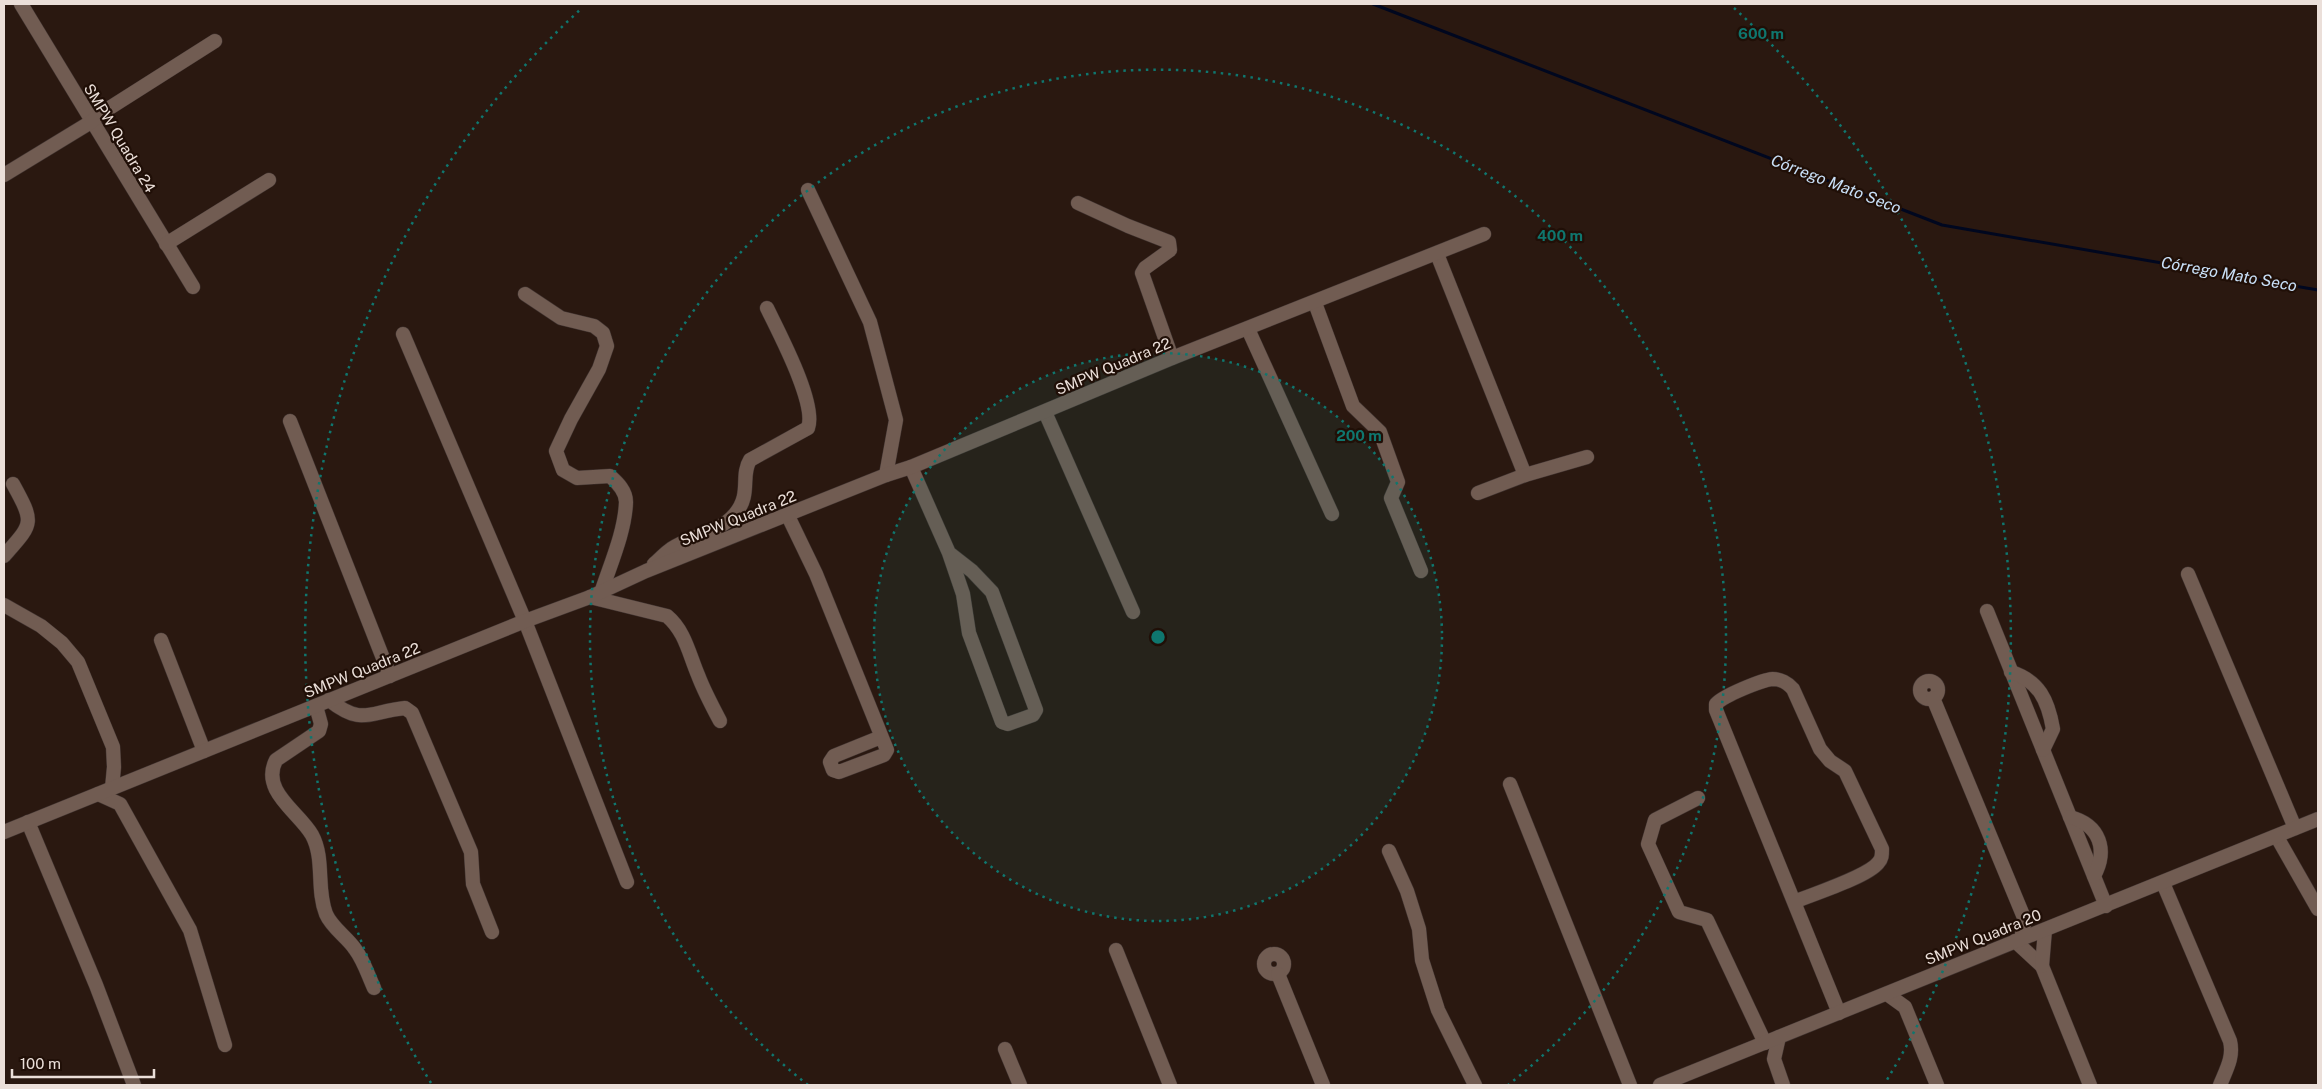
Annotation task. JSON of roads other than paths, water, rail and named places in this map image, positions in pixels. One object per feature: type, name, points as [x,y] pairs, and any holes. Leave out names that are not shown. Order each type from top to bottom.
[{"type":"street","name":"SMPW Quadra 24","points":[[21,4],[193,287]]},
{"type":"street","points":[[4,175],[92,122],[100,114],[215,41]]},
{"type":"street","points":[[166,244],[268,180]]},
{"type":"street","points":[[808,190],[870,322],[896,420],[886,475]]},
{"type":"street","points":[[1078,203],[1169,242],[1170,250],[1145,268],[1142,273],[1172,358]]},
{"type":"street","name":"SMPW Quadra 22","points":[[4,832],[525,621],[596,595],[646,571],[788,516],[886,475],[911,467],[1172,358],[1315,303],[1484,234]]},
{"type":"street","points":[[1437,254],[1525,475]]},
{"type":"street","points":[[525,294],[561,318],[594,326],[603,333],[607,346],[599,369],[571,419],[556,451],[563,470],[576,478],[610,476],[621,487],[626,501],[621,528],[596,595],[667,616],[677,624],[704,690],[720,721]]},
{"type":"street","points":[[1315,303],[1353,406],[1380,432],[1398,482],[1391,498],[1421,571]]},
{"type":"street","points":[[646,571],[672,548],[720,527],[735,514],[745,498],[747,465],[750,460],[808,428],[811,422],[803,388],[767,308]]},
{"type":"street","points":[[1248,329],[1332,514]]},
{"type":"street","points":[[403,334],[525,621],[628,882]]},
{"type":"street","points":[[1045,412],[1133,612]]},
{"type":"street","points":[[290,421],[390,676]]},
{"type":"street","points":[[1478,493],[1525,475],[1587,457]]},
{"type":"street","points":[[911,467],[949,553],[963,594],[969,633],[1002,722],[1008,724],[1033,715],[1036,710],[992,592],[972,571],[949,553]]},
{"type":"street","points":[[4,556],[24,533],[29,523],[28,511],[13,484]]},
{"type":"street","points":[[788,516],[816,574],[887,750],[884,755],[839,772],[833,770],[830,762],[834,756],[881,737]]},
{"type":"street","points":[[2188,574],[2295,828]]},
{"type":"street","points":[[4,605],[41,626],[62,643],[78,662],[113,747],[112,788]]},
{"type":"street","points":[[1987,612],[2106,906]]},
{"type":"street","points":[[161,640],[204,751]]},
{"type":"street","points":[[2011,672],[2032,681],[2039,689],[2053,729],[2043,750]]},
{"type":"street","points":[[1794,902],[1868,871],[1879,863],[1882,857],[1882,849],[1845,771],[1830,761],[1820,748],[1793,689],[1785,682],[1771,679],[1723,697],[1716,704],[1716,710],[1839,1013]]},
{"type":"street","points":[[1933,698],[2025,920],[2042,931],[2042,966],[2090,1085]]},
{"type":"street","points":[[374,988],[355,949],[336,928],[326,913],[316,845],[308,828],[278,794],[272,776],[272,767],[276,760],[319,731],[322,703],[354,716],[405,708],[412,712],[471,852],[473,884],[492,932]]},
{"type":"street","points":[[867,742],[874,758]]},
{"type":"street","points":[[1510,784],[1630,1085]]},
{"type":"street","points":[[98,794],[120,804],[190,930],[225,1045]]},
{"type":"street","points":[[1698,798],[1655,820],[1648,844],[1679,912],[1706,920],[1760,1045],[1774,1059],[1784,1085]]},
{"type":"street","name":"SMPW Quadra 20","points":[[1660,1085],[2164,883],[2318,819]]},
{"type":"street","points":[[28,822],[96,985],[134,1085]]},
{"type":"street","points":[[2277,836],[2318,909]]},
{"type":"street","points":[[1389,851],[1407,891],[1418,929],[1422,960],[1438,1010],[1475,1085]]},
{"type":"street","points":[[2164,883],[2230,1041],[2232,1050],[2230,1062],[2220,1085]]},
{"type":"street","points":[[2025,920],[2018,940],[2027,953],[2042,966]]},
{"type":"street","points":[[2027,953],[2043,946]]},
{"type":"street","points":[[1116,950],[1170,1085]]},
{"type":"street","points":[[1278,974],[1323,1085]]},
{"type":"street","points":[[1905,1007],[1911,984]]},
{"type":"street","points":[[1887,994],[1905,1007],[1937,1085]]},
{"type":"street","points":[[1774,1059],[1779,1037]]},
{"type":"street","points":[[1005,1049],[1020,1085]]},
{"type":"waterway","name":"Córrego Mato Seco","points":[[1373,4],[1942,225],[2318,290]]}]
